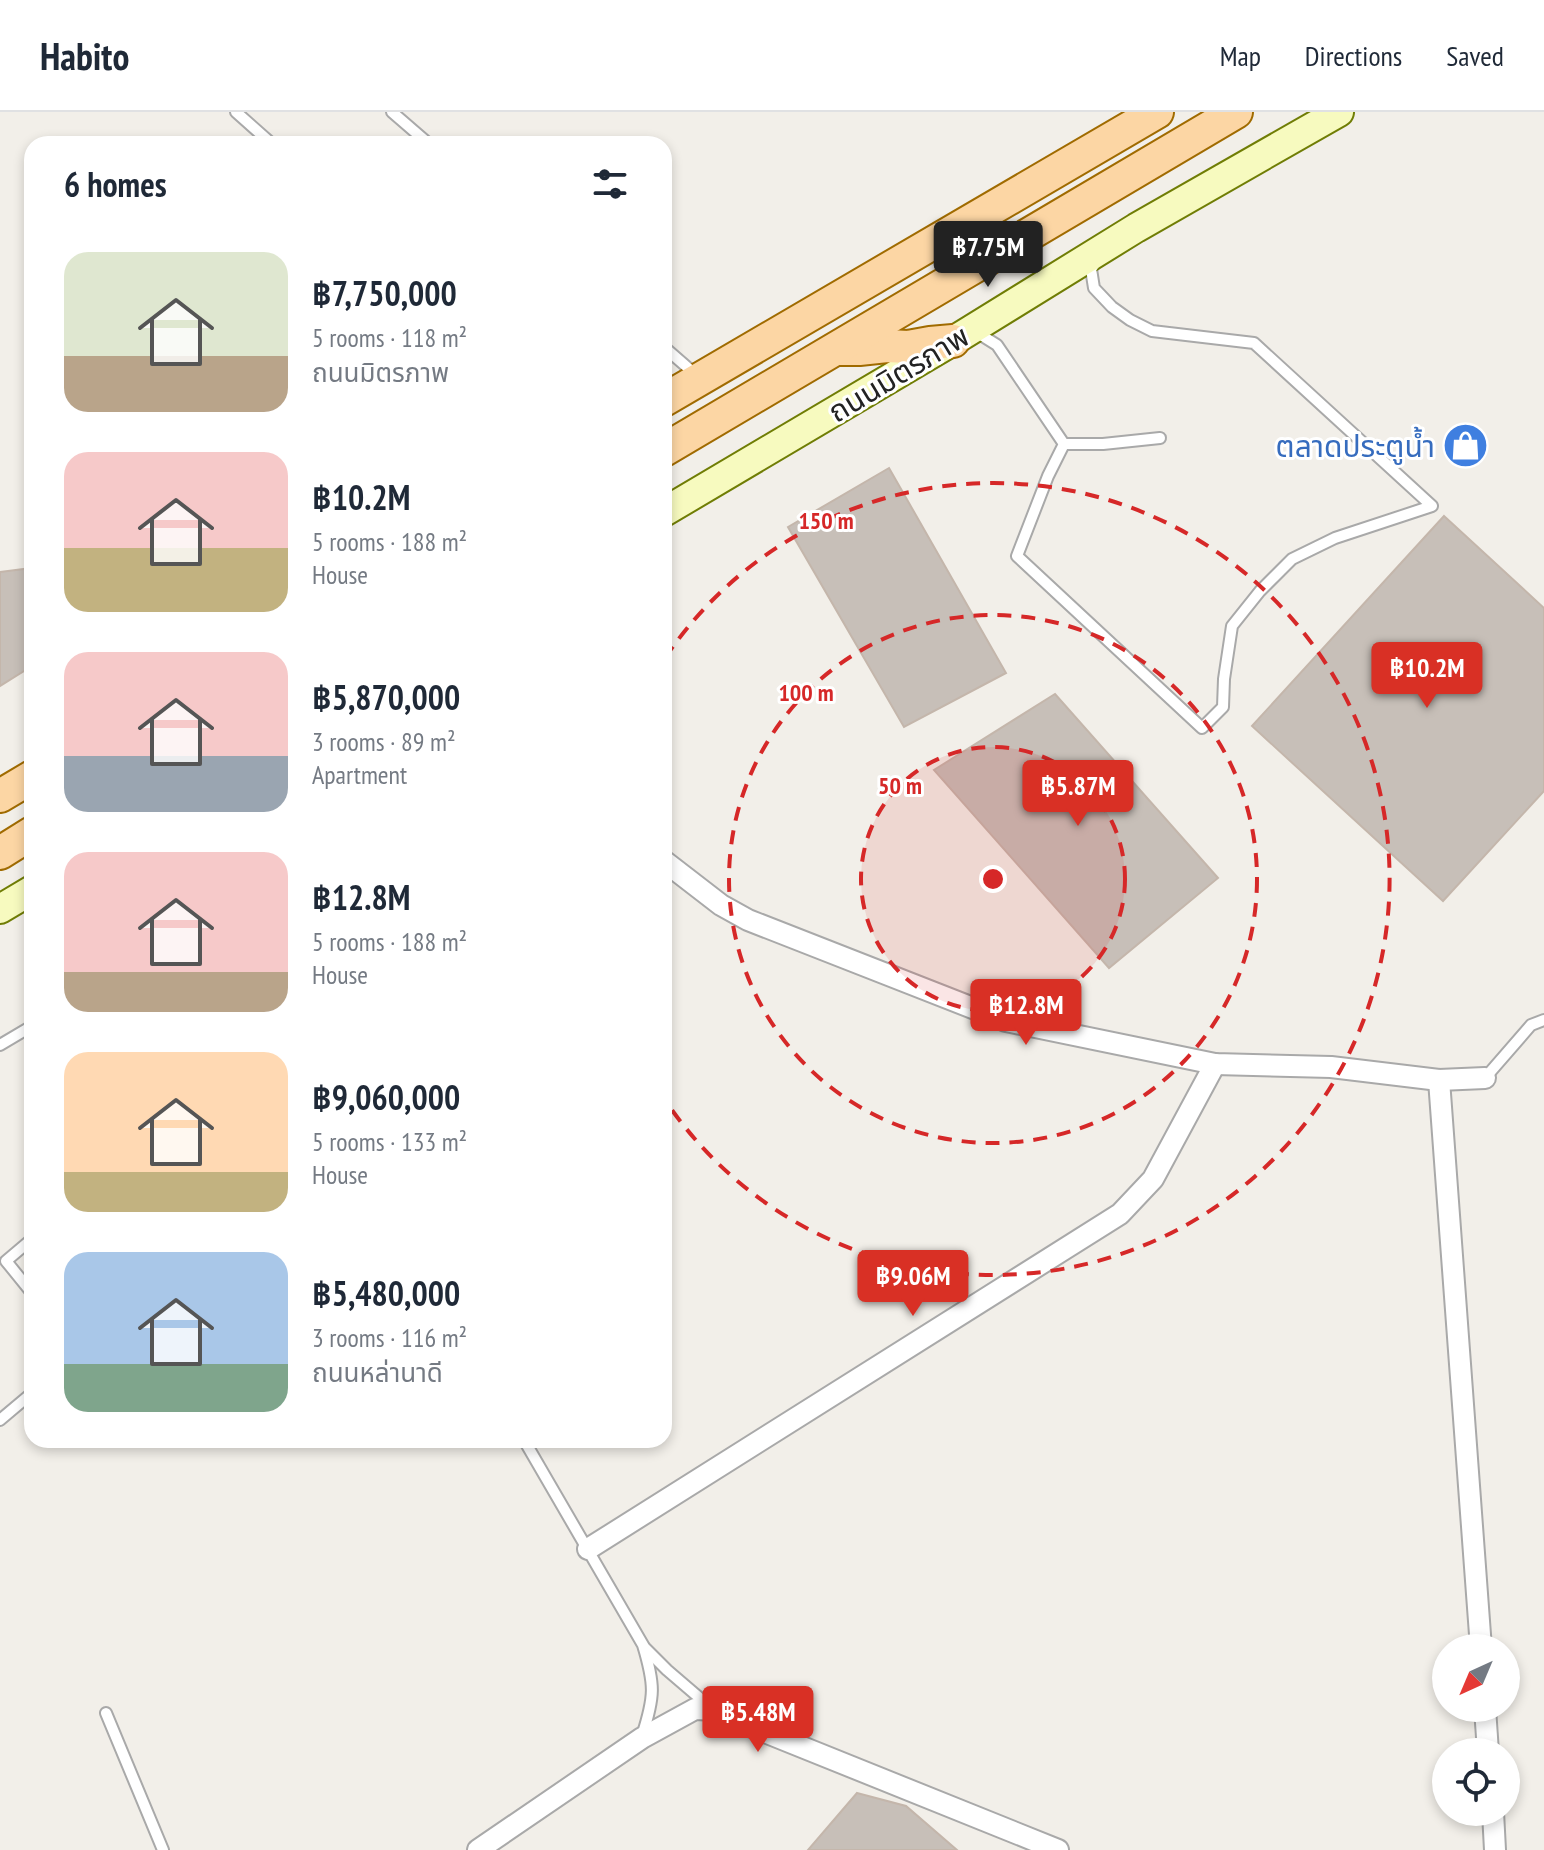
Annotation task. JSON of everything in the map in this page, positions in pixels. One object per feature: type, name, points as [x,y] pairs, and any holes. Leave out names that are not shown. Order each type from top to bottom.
[{"type":"main road","points":[[672,395],[1157,112]]},
{"type":"main road","name":"ถนนมิตรภาพ","points":[[672,445],[1236,112]]},
{"type":"main road","name":"ถนนมิตรภาพ","points":[[672,507],[1104,248],[1339,112]]},
{"type":"main road","points":[[836,349],[908,347],[962,335]]},
{"type":"main road","points":[[0,796],[24,782]]},
{"type":"main road","points":[[0,853],[24,838]]},
{"type":"main road","points":[[0,909],[24,895]]},
{"type":"street","points":[[672,867],[721,905],[748,920],[1006,1021],[1215,1064],[1331,1067],[1439,1080],[1485,1078]]},
{"type":"street","points":[[588,1549],[1120,1214],[1153,1179],[1215,1064]]},
{"type":"street","points":[[1439,1080],[1480,1634]]},
{"type":"street","points":[[478,1850],[642,1738],[695,1709],[716,1710],[1058,1850]]},
{"type":"street","points":[[1494,1826],[1495,1850]]},
{"type":"lane","points":[[236,112],[263,136]]},
{"type":"lane","points":[[392,112],[420,136]]},
{"type":"lane","points":[[1064,444],[1017,556],[1202,728],[1223,707],[1232,626],[1260,591],[1292,559],[1335,538],[1432,506],[1254,343],[1152,331],[1112,307],[1094,288],[1091,269],[1104,248]]},
{"type":"lane","points":[[962,335],[997,345],[1064,444]]},
{"type":"lane","points":[[672,354],[700,378]]},
{"type":"lane","points":[[1064,444],[1103,444],[1160,438]]},
{"type":"lane","points":[[1485,1078],[1531,1025],[1544,1020]]},
{"type":"lane","points":[[0,1045],[24,1031]]},
{"type":"lane","points":[[24,1246],[6,1261],[24,1283]]},
{"type":"lane","points":[[0,1420],[24,1400]]},
{"type":"lane","points":[[529,1448],[643,1645],[651,1673],[653,1696],[642,1738]]},
{"type":"lane","points":[[643,1645],[667,1670],[716,1710]]},
{"type":"lane","points":[[106,1713],[163,1850]]},
{"type":"building","points":[[889,468],[1006,673],[904,727],[788,527]]},
{"type":"building","points":[[1444,516],[1544,608],[1544,791],[1443,901],[1252,726]]},
{"type":"building","points":[[24,569],[24,671],[0,686],[0,572]]},
{"type":"building","points":[[1055,694],[1218,878],[1109,968],[934,770]]},
{"type":"building","points":[[857,1793],[906,1806],[957,1850],[808,1850]]},
{"type":"place","name":"ตลาดประตูน้ำ","points":[[1466,445]]}]
